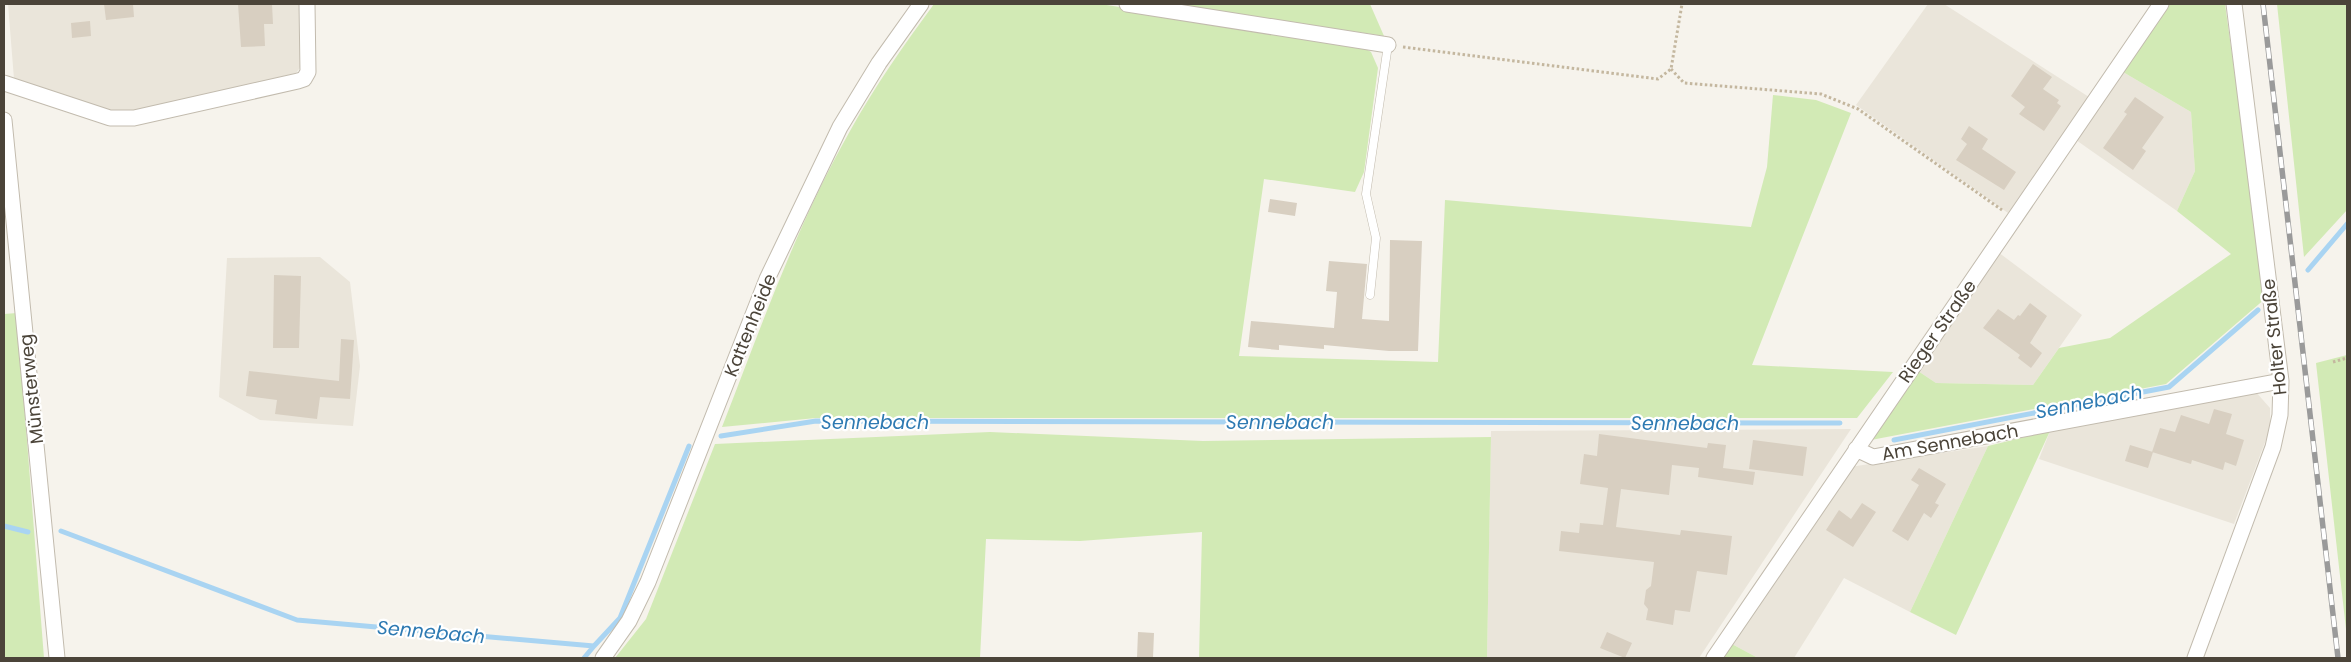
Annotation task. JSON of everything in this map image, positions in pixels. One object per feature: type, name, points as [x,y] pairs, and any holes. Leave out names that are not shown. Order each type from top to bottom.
[{"type":"street","points":[[4,84],[110,118],[134,118],[298,81],[304,79],[308,72],[308,4]]},
{"type":"street","name":"Kattenheide","points":[[603,658],[629,621],[648,582],[767,279],[840,127],[879,63],[922,4]]},
{"type":"street","points":[[1127,4],[1388,45]]},
{"type":"street","name":"Rieger Straße","points":[[1714,658],[2161,4]]},
{"type":"street","name":"Holter Straße","points":[[2195,658],[2273,447],[2280,415],[2282,381],[2234,4]]},
{"type":"street","name":"Münsterweg","points":[[4,120],[57,658]]},
{"type":"street","name":"Am Sennebach","points":[[1856,449],[1873,457],[2282,381]]},
{"type":"lane","points":[[1370,295],[1376,238],[1366,194],[1388,45]]},
{"type":"path","points":[[1388,45],[1658,79],[1671,69],[1682,4]]},
{"type":"path","points":[[1671,69],[1684,83],[1821,94],[1858,109],[2015,218]]},
{"type":"path","points":[[2333,362],[2347,358]]},
{"type":"shaded area","points":[[8,4],[303,4],[306,60],[296,73],[138,111],[113,112],[14,79]]},
{"type":"shaded area","points":[[1928,4],[1944,4],[2089,97],[2008,213],[1856,105]]},
{"type":"shaded area","points":[[2123,72],[2191,112],[2195,171],[2177,211],[2076,140]]},
{"type":"shaded area","points":[[1998,252],[2082,315],[2033,385],[1936,383],[1918,371]]},
{"type":"shaded area","points":[[320,257],[350,282],[360,366],[353,426],[260,420],[219,397],[227,258]]},
{"type":"shaded area","points":[[2255,391],[2270,408],[2270,429],[2234,524],[2039,459],[2050,431]]},
{"type":"shaded area","points":[[1851,429],[1699,658],[1487,658],[1491,431]]},
{"type":"shaded area","points":[[1988,446],[1910,612],[1844,578],[1794,658],[1758,658],[1730,643],[1850,467]]},
{"type":"green space","points":[[934,4],[1100,4],[1356,43],[1371,52],[1378,68],[1364,172],[1355,192],[1264,179],[1239,356],[1438,362],[1445,200],[1751,227],[1767,167],[1773,95],[1816,100],[1851,113],[1752,365],[1893,372],[1857,418],[816,418],[722,427],[796,239],[831,166],[880,82]]},
{"type":"green space","points":[[1171,4],[1370,4],[1384,36]]},
{"type":"green space","points":[[2170,4],[2225,4],[2266,298],[2166,384],[1871,440],[1918,371],[1936,383],[2033,385],[2059,348],[2110,338],[2231,254],[2177,211],[2195,171],[2191,112],[2123,72]]},
{"type":"green space","points":[[2277,4],[2347,4],[2347,210],[2304,257]]},
{"type":"green space","points":[[17,313],[44,658],[4,658],[4,314]]},
{"type":"green space","points":[[2347,355],[2347,638],[2316,363]]},
{"type":"green space","points":[[2050,431],[1956,635],[1910,612],[1988,446]]},
{"type":"green space","points":[[990,432],[1203,441],[1491,437],[1487,658],[1199,658],[1202,532],[1080,541],[986,539],[980,658],[615,658],[646,619],[715,444]]},
{"type":"green space","points":[[1730,643],[1758,658],[1720,658]]},
{"type":"building","points":[[104,4],[133,4],[134,17],[106,20]]},
{"type":"building","points":[[238,4],[272,4],[273,24],[264,24],[265,46],[241,47]]},
{"type":"building","points":[[90,21],[91,36],[72,38],[71,23]]},
{"type":"building","points":[[2033,64],[2052,77],[2043,89],[2059,100],[2057,103],[2061,106],[2044,131],[2019,114],[2025,107],[2011,96]]},
{"type":"building","points":[[2135,97],[2164,117],[2142,148],[2146,151],[2133,170],[2103,148],[2127,114],[2124,112]]},
{"type":"building","points":[[1969,126],[1988,139],[1982,149],[2016,172],[2004,190],[1956,160],[1967,144],[1961,139]]},
{"type":"building","points":[[1270,199],[1297,203],[1295,216],[1268,212]]},
{"type":"building","points":[[1390,240],[1422,241],[1418,351],[1389,351],[1324,345],[1324,349],[1279,345],[1279,350],[1248,347],[1251,321],[1334,328],[1337,292],[1326,291],[1329,261],[1367,264],[1362,319],[1389,321]]},
{"type":"building","points":[[274,275],[301,276],[299,348],[273,348]]},
{"type":"building","points":[[2030,303],[2047,316],[2030,343],[2042,353],[2031,368],[2018,358],[2020,355],[1983,328],[1998,309],[2014,320],[2018,315],[2020,316]]},
{"type":"building","points":[[341,339],[354,340],[350,399],[320,397],[317,419],[275,414],[277,400],[246,396],[249,371],[339,381]]},
{"type":"building","points":[[2214,409],[2232,414],[2226,434],[2244,440],[2236,466],[2225,462],[2223,470],[2192,460],[2191,464],[2152,452],[2160,428],[2175,432],[2181,415],[2209,424]]},
{"type":"building","points":[[1599,434],[1707,448],[1708,443],[1726,445],[1723,468],[1755,472],[1753,485],[1698,477],[1699,468],[1672,465],[1669,495],[1621,489],[1616,527],[1680,535],[1681,530],[1732,536],[1727,575],[1697,571],[1690,612],[1675,610],[1673,625],[1646,620],[1648,609],[1644,604],[1646,590],[1651,586],[1654,562],[1559,551],[1561,531],[1579,533],[1580,523],[1603,525],[1608,488],[1580,484],[1584,454],[1597,456]]},
{"type":"building","points":[[1753,440],[1807,447],[1803,476],[1749,469]]},
{"type":"building","points":[[2130,445],[2153,452],[2148,468],[2125,461]]},
{"type":"building","points":[[1919,468],[1946,484],[1935,503],[1939,505],[1931,518],[1924,513],[1908,541],[1892,531],[1919,485],[1911,480]]},
{"type":"building","points":[[1862,503],[1876,512],[1853,547],[1826,530],[1839,510],[1851,519]]},
{"type":"building","points":[[1138,632],[1154,633],[1153,658],[1137,658]]},
{"type":"building","points":[[1607,632],[1632,643],[1625,658],[1600,648]]},
{"type":"waterway","name":"Sennebach","points":[[2308,270],[2347,224]]},
{"type":"waterway","name":"Sennebach","points":[[1894,440],[2169,387],[2258,310]]},
{"type":"waterway","name":"Sennebach","points":[[721,436],[816,421],[1840,423]]},
{"type":"waterway","name":"Sennebach","points":[[61,531],[297,620],[594,646],[620,618],[689,446]]},
{"type":"waterway","name":"Sennebach","points":[[4,526],[28,532]]},
{"type":"waterway","points":[[584,658],[594,646]]},
{"type":"railway","points":[[2263,4],[2338,658]]}]
